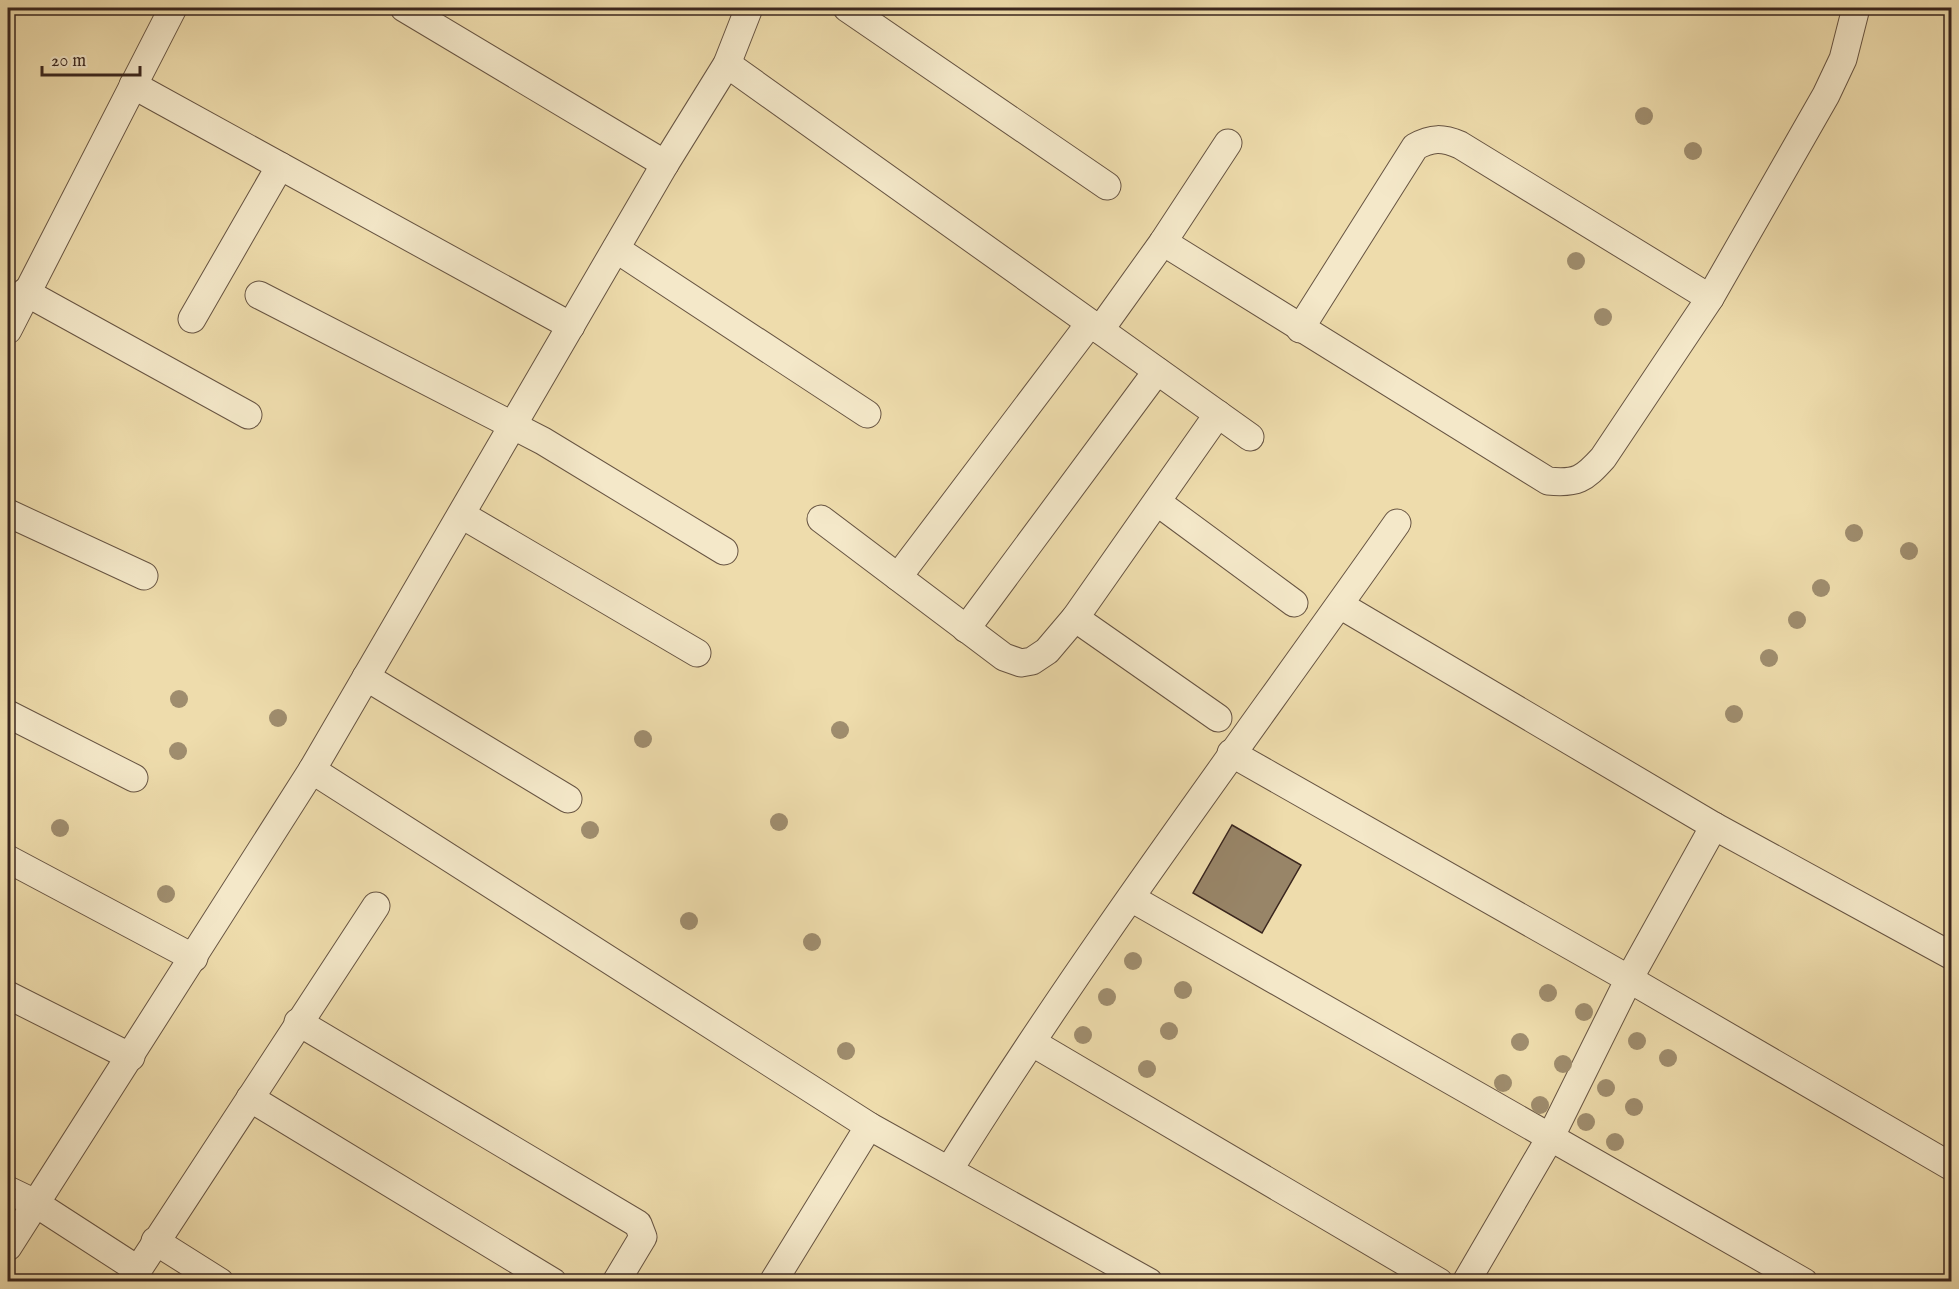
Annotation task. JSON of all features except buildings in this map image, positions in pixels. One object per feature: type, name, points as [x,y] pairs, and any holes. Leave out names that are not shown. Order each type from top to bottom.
[{"type":"street","points":[[8,330],[25,292],[173,8]]},
{"type":"street","points":[[404,8],[665,164]]},
{"type":"street","points":[[8,1247],[312,770],[665,164],[728,64],[748,8]]},
{"type":"street","points":[[847,8],[1107,186]]},
{"type":"street","points":[[1163,243],[1548,481],[1569,483],[1587,475],[1603,458],[1710,298],[1827,95],[1843,59],[1856,8]]},
{"type":"street","points":[[728,64],[1250,437]]},
{"type":"street","points":[[133,85],[572,326]]},
{"type":"street","points":[[1300,329],[1416,147],[1426,140],[1443,138],[1460,145],[1710,298]]},
{"type":"street","points":[[898,578],[1095,326],[1163,243],[1228,143]]},
{"type":"street","points":[[192,319],[280,166]]},
{"type":"street","points":[[616,249],[867,414]]},
{"type":"street","points":[[25,292],[248,416]]},
{"type":"street","points":[[259,295],[514,426],[724,551]]},
{"type":"street","points":[[966,629],[1157,371]]},
{"type":"street","points":[[821,519],[1004,657],[1021,663],[1032,661],[1047,651],[1075,618],[1218,414]]},
{"type":"street","points":[[1157,502],[1294,603]]},
{"type":"street","points":[[8,513],[144,576]]},
{"type":"street","points":[[462,514],[697,653]]},
{"type":"street","points":[[949,1170],[1033,1042],[1231,753],[1397,523]]},
{"type":"street","points":[[1340,605],[1714,826],[1952,956]]},
{"type":"street","points":[[1075,618],[1218,718]]},
{"type":"street","points":[[366,677],[568,799]]},
{"type":"street","points":[[8,714],[134,778]]},
{"type":"street","points":[[1231,753],[1629,979],[1952,1167]]},
{"type":"street","points":[[312,770],[869,1126],[1149,1281]]},
{"type":"street","points":[[1466,1281],[1550,1138],[1629,979],[1714,826]]},
{"type":"street","points":[[8,859],[194,958]]},
{"type":"street","points":[[1131,898],[1804,1281]]},
{"type":"street","points":[[8,1190],[35,1203],[134,1275],[376,906]]},
{"type":"street","points":[[8,996],[131,1057]]},
{"type":"street","points":[[298,1022],[638,1224],[643,1237],[616,1281]]},
{"type":"street","points":[[1033,1042],[1439,1281]]},
{"type":"street","points":[[250,1098],[553,1281]]},
{"type":"street","points":[[772,1281],[869,1126]]},
{"type":"street","points":[[155,1241],[220,1281]]}]
